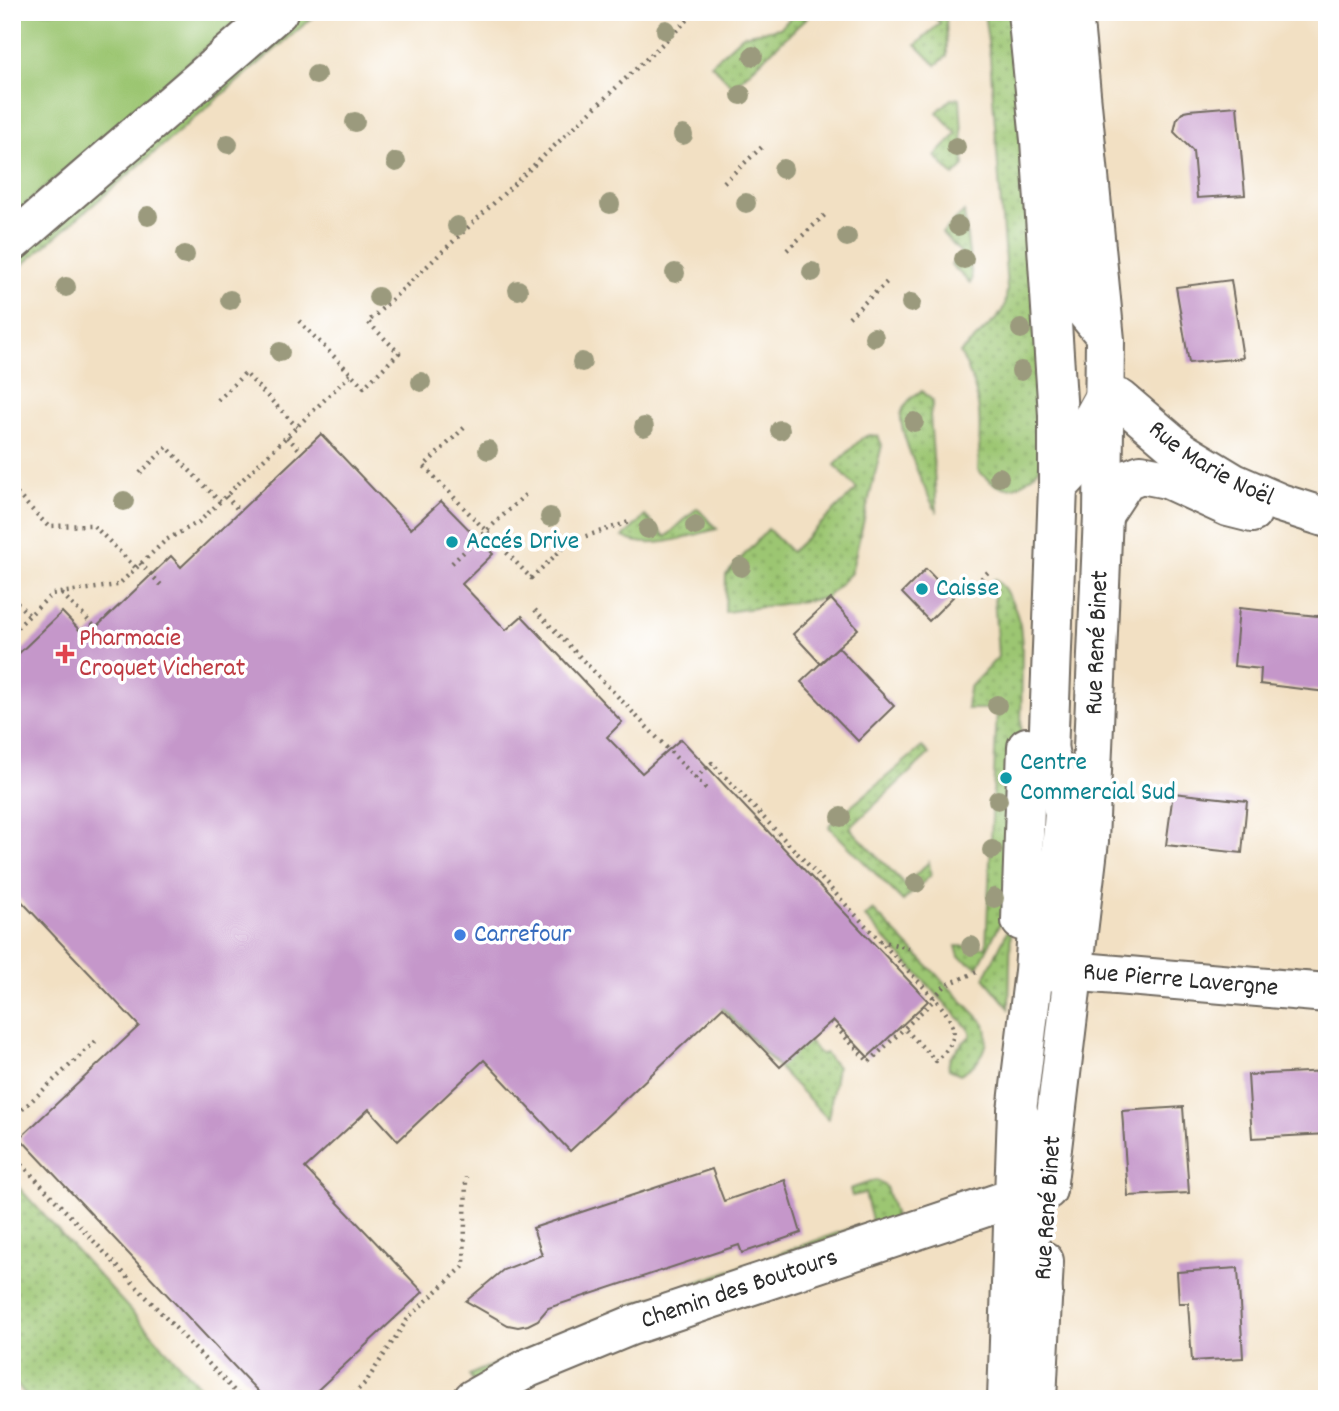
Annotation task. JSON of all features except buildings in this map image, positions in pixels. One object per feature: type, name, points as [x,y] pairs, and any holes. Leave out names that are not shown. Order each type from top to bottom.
[{"type":"street","points":[[12,242],[278,12]]},
{"type":"street","name":"Rue René Binet","points":[[1017,1111],[1034,971],[1046,823],[1058,486],[1058,415],[1040,140],[1027,12]]},
{"type":"street","points":[[1051,12],[1079,295],[1086,312],[1104,334]]},
{"type":"street","name":"Rue René Binet","points":[[1037,1399],[1047,1191],[1089,841],[1103,515],[1104,334],[1073,12]]},
{"type":"street","points":[[1058,486],[1082,461],[1084,434],[1105,396]]},
{"type":"street","name":"Rue Marie Noël","points":[[1105,396],[1120,399],[1181,451],[1234,483],[1280,503],[1327,518]]},
{"type":"street","name":"Rue Marie Noël","points":[[1103,515],[1125,480],[1141,474],[1167,479],[1228,507],[1327,530]]},
{"type":"street","points":[[1031,604],[1023,897],[1010,1085],[1017,1111],[1036,1146],[1022,1203],[1029,1248],[1043,1293]]},
{"type":"street","points":[[1048,748],[1064,813],[1054,942],[1075,971]]},
{"type":"street","name":"Rue Pierre Lavergne","points":[[1034,971],[1075,971],[1327,993]]},
{"type":"street","name":"Rue René Binet","points":[[1007,1399],[1022,1203]]},
{"type":"street","name":"Chemin des Boutours","points":[[473,1399],[528,1368],[630,1326],[1022,1203]]},
{"type":"path","points":[[299,321],[364,387],[399,353],[368,322],[696,12]]},
{"type":"path","points":[[724,182],[764,145]]},
{"type":"path","points":[[787,250],[827,213]]},
{"type":"path","points":[[849,317],[889,279]]},
{"type":"path","points":[[218,400],[245,373],[297,427]]},
{"type":"path","points":[[12,632],[52,594],[118,585],[166,540],[199,522],[351,374]]},
{"type":"path","points":[[464,428],[424,466],[531,578],[571,541],[629,522]]},
{"type":"path","points":[[287,437],[302,452]]},
{"type":"path","points":[[139,473],[167,447],[220,502]]},
{"type":"path","points":[[17,494],[48,526],[93,526],[164,588]]},
{"type":"path","points":[[452,563],[526,494]]},
{"type":"path","points":[[226,496],[240,512]]},
{"type":"path","points":[[971,588],[988,572]]},
{"type":"path","points":[[62,593],[108,640]]},
{"type":"path","points":[[12,598],[30,616]]},
{"type":"path","points":[[535,610],[707,790]]},
{"type":"path","points":[[695,778],[712,763],[934,999],[953,1024],[952,1042],[936,1061],[904,1028]]},
{"type":"path","points":[[880,941],[909,948]]},
{"type":"path","points":[[831,1022],[869,1062],[946,985],[979,971]]},
{"type":"path","points":[[12,1119],[97,1040]]},
{"type":"path","points":[[12,1154],[242,1399]]},
{"type":"path","points":[[348,1399],[366,1382],[409,1317],[464,1266],[466,1177]]},
{"type":"green space","points":[[12,12],[246,12],[12,216]]},
{"type":"green space","points":[[296,12],[319,12],[12,274],[12,257]]},
{"type":"green space","points":[[797,12],[813,12],[733,87],[711,64],[743,35],[780,28]]},
{"type":"green space","points":[[930,12],[946,12],[947,56],[936,65],[916,45],[940,23]]},
{"type":"green space","points":[[984,12],[1015,12],[1047,459],[1023,483],[1007,488],[988,480],[978,470],[980,438],[977,396],[960,353],[998,317],[1005,306],[1007,289],[990,57]]},
{"type":"green space","points":[[960,98],[964,166],[954,176],[935,156],[957,134],[937,112],[951,99]]},
{"type":"green space","points":[[964,212],[972,280],[970,283],[951,265],[962,254],[942,233]]},
{"type":"green space","points":[[922,391],[933,401],[930,415],[937,512],[914,464],[902,424],[901,415],[904,408]]},
{"type":"green space","points":[[869,435],[878,436],[882,445],[851,573],[826,598],[725,612],[726,575],[768,529],[791,552],[857,489],[835,465],[862,438]]},
{"type":"green space","points":[[697,508],[717,529],[657,543],[623,537],[645,516],[666,537]]},
{"type":"green space","points":[[995,579],[1004,588],[1015,608],[1020,625],[1021,751],[1003,918],[978,967],[959,957],[956,946],[986,947],[997,709],[967,709],[969,688],[998,657]]},
{"type":"green space","points":[[922,747],[929,754],[850,828],[905,885],[929,862],[931,875],[903,901],[829,827]]},
{"type":"green space","points":[[873,910],[985,1024],[987,1040],[983,1054],[960,1074],[949,1069],[950,1059],[971,1035],[969,1029],[865,917]]},
{"type":"green space","points":[[1011,924],[1009,1008],[984,978]]},
{"type":"green space","points":[[751,980],[821,1055],[825,1053],[837,1067],[828,1119],[721,1008]]},
{"type":"green space","points":[[12,1180],[211,1399],[30,1399],[12,1380]]},
{"type":"green space","points":[[876,1180],[886,1187],[897,1223],[473,1382],[469,1375],[631,1305],[872,1221],[865,1193],[852,1196],[850,1189]]},
{"type":"place","name":"Accés Drive","points":[[452,542]]},
{"type":"place","name":"Caisse","points":[[922,589]]},
{"type":"place","name":"Pharmacie Croquet Vicherat","points":[[65,654]]},
{"type":"place","name":"Centre Commercial Sud","points":[[1006,778]]},
{"type":"place","name":"Carrefour","points":[[460,935]]}]
